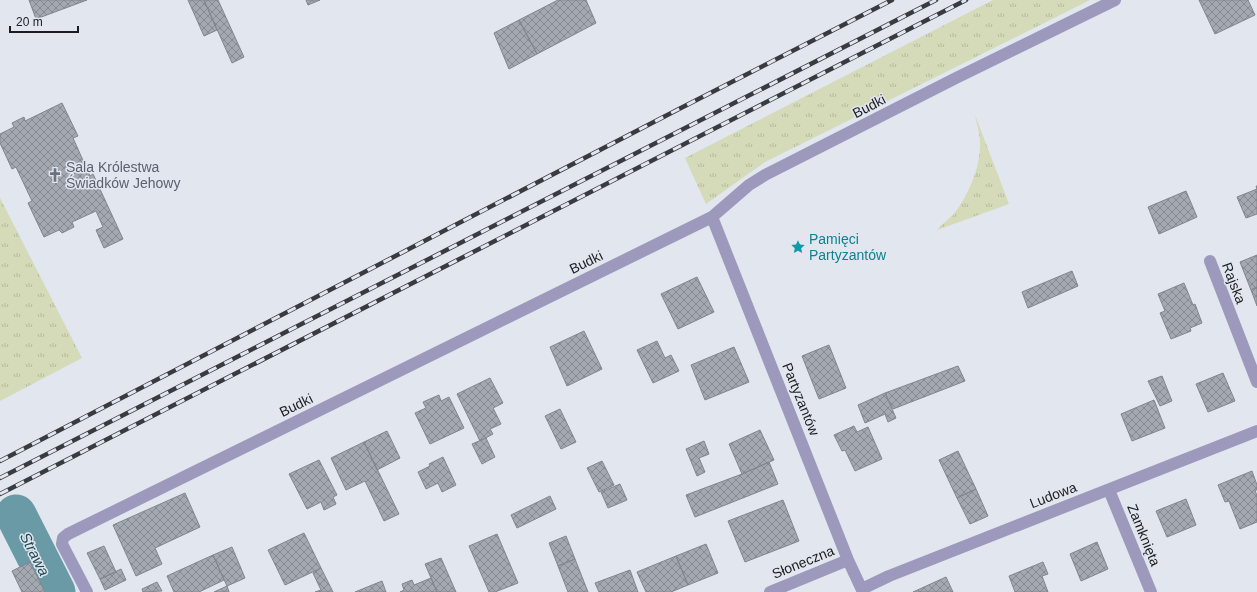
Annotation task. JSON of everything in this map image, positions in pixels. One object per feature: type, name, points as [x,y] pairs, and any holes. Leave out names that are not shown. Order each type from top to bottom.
[{"type":"street","name":"Budki","points":[[87,592],[62,544],[63,538],[68,534],[712,217],[749,185],[765,175],[956,78],[1115,0]]},
{"type":"street","name":"Partyzantów","points":[[712,217],[848,560],[862,591]]},
{"type":"street","name":"Rajska","points":[[1210,261],[1257,382]]},
{"type":"street","name":"Ludowa","points":[[862,591],[889,576],[1257,431]]},
{"type":"street","name":"Zamknięta","points":[[1109,490],[1151,592]]},
{"type":"street","name":"Słoneczna","points":[[770,592],[848,560]]},
{"type":"green space","points":[[993,0],[1090,0],[765,162],[706,204],[685,158]]},
{"type":"green space","points":[[975,115],[1009,204],[937,230],[959,208],[976,171],[980,152],[980,143]]},
{"type":"green space","points":[[0,198],[82,358],[0,401]]},
{"type":"building","points":[[29,0],[87,0],[36,19]]},
{"type":"building","points":[[188,0],[204,0],[217,30],[204,36]]},
{"type":"building","points":[[204,0],[218,0],[244,57],[232,63]]},
{"type":"building","points":[[306,0],[320,0],[308,5]]},
{"type":"building","points":[[558,0],[586,0],[596,23],[537,54],[519,20]]},
{"type":"building","points":[[1199,0],[1248,0],[1255,15],[1215,34]]},
{"type":"building","points":[[519,20],[537,54],[509,69],[494,33]]},
{"type":"building","name":"Sala Królestwa Świadków Jehowy","points":[[62,103],[78,136],[73,138],[90,176],[93,174],[123,239],[104,248],[96,230],[103,227],[96,211],[72,222],[74,227],[62,233],[59,230],[44,237],[28,203],[32,201],[16,167],[12,169],[0,143],[0,134],[14,127],[12,123],[24,117],[25,121]]},
{"type":"building","points":[[1257,189],[1257,214],[1246,218],[1237,197]]},
{"type":"building","points":[[1186,191],[1197,217],[1159,234],[1148,207]]},
{"type":"building","points":[[1257,255],[1257,287],[1251,290],[1240,262]]},
{"type":"building","points":[[1072,271],[1078,286],[1028,308],[1022,292]]},
{"type":"building","points":[[697,277],[714,312],[678,329],[661,294]]},
{"type":"building","points":[[1184,283],[1193,305],[1195,304],[1202,323],[1190,328],[1191,331],[1171,339],[1160,313],[1165,311],[1158,294]]},
{"type":"building","points":[[1257,287],[1257,306],[1251,290]]},
{"type":"building","points":[[584,331],[602,369],[567,386],[550,347]]},
{"type":"building","points":[[657,341],[665,358],[671,355],[679,371],[653,383],[637,350]]},
{"type":"building","points":[[829,345],[846,388],[819,399],[802,356]]},
{"type":"building","points":[[734,347],[749,382],[705,400],[691,365]]},
{"type":"building","points":[[958,366],[965,381],[893,409],[885,393]]},
{"type":"building","points":[[1223,373],[1235,401],[1208,412],[1196,384]]},
{"type":"building","points":[[1162,376],[1172,401],[1160,406],[1148,381]]},
{"type":"building","points":[[490,378],[503,403],[493,408],[501,424],[490,429],[493,434],[480,441],[457,394]]},
{"type":"building","points":[[885,393],[896,418],[888,422],[885,414],[865,423],[858,405]]},
{"type":"building","points":[[439,395],[441,401],[449,397],[464,428],[430,444],[415,413],[426,408],[423,402]]},
{"type":"building","points":[[1154,400],[1165,428],[1132,441],[1121,414]]},
{"type":"building","points":[[560,409],[576,442],[561,449],[545,416]]},
{"type":"building","points":[[854,426],[857,432],[868,427],[882,459],[855,471],[845,450],[842,451],[834,435]]},
{"type":"building","points":[[760,430],[774,460],[742,474],[729,444]]},
{"type":"building","points":[[387,431],[400,458],[377,470],[364,442]]},
{"type":"building","points":[[486,438],[495,457],[482,464],[472,444]]},
{"type":"building","points":[[704,441],[709,454],[699,458],[705,472],[697,476],[686,449]]},
{"type":"building","points":[[364,442],[399,514],[384,521],[365,481],[346,490],[331,458]]},
{"type":"building","points":[[958,451],[976,489],[957,498],[939,460]]},
{"type":"building","points":[[443,457],[456,485],[442,492],[438,483],[426,489],[418,472],[430,466],[429,464]]},
{"type":"building","points":[[319,460],[337,495],[333,497],[336,504],[324,510],[321,502],[307,509],[289,474]]},
{"type":"building","points":[[602,461],[614,485],[599,492],[587,468]]},
{"type":"building","points":[[769,462],[778,484],[695,517],[686,495]]},
{"type":"building","points":[[1252,471],[1257,485],[1257,490],[1255,490],[1257,496],[1257,522],[1240,529],[1229,501],[1225,502],[1218,485]]},
{"type":"building","points":[[620,484],[627,500],[608,508],[601,492]]},
{"type":"building","points":[[976,489],[988,516],[970,524],[957,498]]},
{"type":"building","points":[[185,493],[200,527],[155,548],[162,564],[136,576],[113,525]]},
{"type":"building","points":[[550,496],[556,509],[517,528],[511,515]]},
{"type":"building","points":[[1186,499],[1196,525],[1167,537],[1156,511]]},
{"type":"building","points":[[783,500],[799,541],[745,562],[728,521]]},
{"type":"building","points":[[304,533],[321,568],[285,585],[268,550]]},
{"type":"building","points":[[497,534],[518,583],[495,592],[489,592],[469,546]]},
{"type":"building","points":[[566,536],[575,559],[558,566],[549,543]]},
{"type":"building","points":[[1097,542],[1108,569],[1081,581],[1070,554]]},
{"type":"building","points":[[706,544],[718,573],[688,585],[676,556]]},
{"type":"building","points":[[104,546],[116,572],[100,579],[87,553]]},
{"type":"building","points":[[232,547],[245,578],[227,586],[213,555]]},
{"type":"building","points":[[213,555],[224,580],[199,592],[174,592],[167,576]]},
{"type":"building","points":[[676,556],[688,585],[671,592],[646,592],[637,572]]},
{"type":"building","points":[[441,558],[456,592],[437,592],[425,564]]},
{"type":"building","points":[[575,559],[588,592],[568,592],[558,566]]},
{"type":"building","points":[[30,562],[45,592],[22,592],[12,571]]},
{"type":"building","points":[[1043,562],[1048,574],[1042,576],[1048,592],[1015,592],[1009,576]]},
{"type":"building","points":[[321,568],[333,592],[315,592],[321,590],[313,573]]},
{"type":"building","points":[[121,569],[126,580],[105,590],[100,579]]},
{"type":"building","points":[[630,570],[638,592],[599,592],[595,583]]},
{"type":"building","points":[[946,577],[953,592],[913,592]]},
{"type":"building","points":[[431,578],[437,592],[400,592],[404,590],[402,584],[412,580],[414,585]]},
{"type":"building","points":[[382,581],[386,592],[355,592]]},
{"type":"building","points":[[157,582],[162,591],[143,592],[142,589]]},
{"type":"building","points":[[227,586],[229,592],[214,592]]},
{"type":"waterway","name":"Strawa","points":[[16,515],[55,592]]},
{"type":"railway","points":[[0,461],[892,0]]},
{"type":"railway","points":[[0,478],[936,0]]},
{"type":"railway","points":[[0,494],[966,0]]},
{"type":"place","name":"Sala Królestwa Świadków Jehowy","points":[[55,175]]},
{"type":"place","name":"Pamięci Partyzantów","points":[[798,247]]}]
